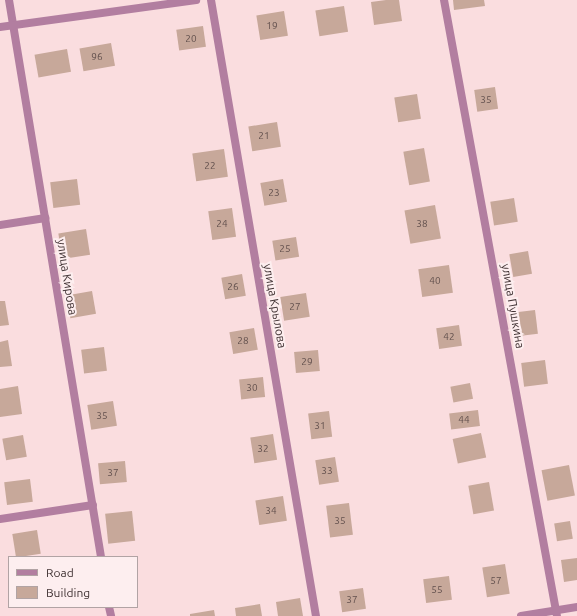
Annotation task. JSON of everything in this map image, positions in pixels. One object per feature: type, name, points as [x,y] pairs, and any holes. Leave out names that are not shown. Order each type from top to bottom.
[{"type":"street","name":"улица Кирова","points":[[9,0],[101,556]]},
{"type":"street","points":[[0,27],[196,0]]},
{"type":"street","name":"улица Крылова","points":[[211,0],[316,616]]},
{"type":"street","name":"улица Пушкина","points":[[444,0],[557,613]]},
{"type":"street","points":[[0,225],[45,218]]},
{"type":"street","points":[[0,519],[93,505]]},
{"type":"street","points":[[521,616],[557,613],[577,607]]},
{"type":"building","points":[[399,0],[402,21],[374,25],[371,2]]},
{"type":"building","points":[[453,0],[484,0],[485,6],[454,10]]},
{"type":"building","points":[[344,6],[348,32],[319,36],[315,11]]},
{"type":"building","points":[[284,11],[288,36],[260,40],[256,15]]},
{"type":"building","points":[[203,26],[206,47],[179,51],[176,30]]},
{"type":"building","points":[[111,43],[115,66],[83,71],[79,49]]},
{"type":"building","points":[[67,49],[71,72],[38,77],[35,55]]},
{"type":"building","points":[[495,87],[498,109],[477,112],[474,90]]},
{"type":"building","points":[[417,94],[421,119],[398,122],[394,98]]},
{"type":"building","points":[[277,122],[281,147],[252,151],[248,127]]},
{"type":"building","points":[[424,148],[430,181],[409,185],[403,152]]},
{"type":"building","points":[[224,149],[228,177],[196,181],[192,153]]},
{"type":"building","points":[[77,179],[80,205],[53,208],[50,182]]},
{"type":"building","points":[[283,179],[287,202],[264,206],[260,183]]},
{"type":"building","points":[[514,198],[518,222],[494,225],[490,202]]},
{"type":"building","points":[[435,205],[441,238],[410,244],[404,210]]},
{"type":"building","points":[[232,208],[236,237],[212,240],[208,211]]},
{"type":"building","points":[[86,229],[90,255],[62,259],[58,233]]},
{"type":"building","points":[[296,237],[299,257],[275,261],[272,241]]},
{"type":"building","points":[[528,251],[532,274],[513,277],[509,254]]},
{"type":"building","points":[[449,265],[453,293],[422,297],[418,269]]},
{"type":"building","points":[[242,274],[246,296],[225,299],[221,278]]},
{"type":"building","points":[[92,291],[96,314],[70,318],[66,296]]},
{"type":"building","points":[[306,293],[310,317],[284,321],[280,297]]},
{"type":"building","points":[[0,301],[5,301],[9,325],[0,326]]},
{"type":"building","points":[[535,310],[538,334],[515,337],[512,313]]},
{"type":"building","points":[[459,325],[462,346],[439,349],[436,328]]},
{"type":"building","points":[[254,328],[258,350],[233,354],[229,332]]},
{"type":"building","points":[[8,340],[12,366],[0,367],[0,342]]},
{"type":"building","points":[[104,347],[107,371],[84,374],[81,350]]},
{"type":"building","points":[[318,350],[320,371],[296,373],[294,352]]},
{"type":"building","points":[[545,360],[548,384],[524,387],[521,363]]},
{"type":"building","points":[[263,377],[265,397],[241,399],[239,380]]},
{"type":"building","points":[[470,383],[473,399],[453,403],[450,387]]},
{"type":"building","points":[[18,386],[22,414],[0,417],[0,389]]},
{"type":"building","points":[[113,401],[117,426],[91,430],[87,405]]},
{"type":"building","points":[[478,410],[480,426],[451,429],[449,414]]},
{"type":"building","points":[[329,411],[332,437],[311,439],[308,414]]},
{"type":"building","points":[[481,433],[486,457],[458,463],[453,439]]},
{"type":"building","points":[[273,434],[277,460],[254,463],[250,438]]},
{"type":"building","points":[[23,435],[27,457],[6,460],[2,439]]},
{"type":"building","points":[[335,457],[339,482],[319,485],[315,460]]},
{"type":"building","points":[[125,461],[127,482],[100,484],[98,463]]},
{"type":"building","points":[[569,465],[575,495],[547,501],[542,470]]},
{"type":"building","points":[[30,479],[33,502],[7,505],[4,482]]},
{"type":"building","points":[[489,482],[494,511],[473,514],[468,486]]},
{"type":"building","points":[[283,496],[287,521],[259,525],[255,500]]},
{"type":"building","points":[[349,503],[353,535],[330,538],[326,506]]},
{"type":"building","points":[[132,511],[135,541],[108,544],[105,514]]},
{"type":"building","points":[[570,521],[573,539],[557,541],[554,524]]},
{"type":"building","points":[[37,530],[41,554],[16,556],[12,534]]},
{"type":"building","points":[[577,558],[577,580],[564,582],[561,560]]},
{"type":"building","points":[[505,564],[510,594],[487,597],[482,568]]},
{"type":"building","points":[[449,576],[452,600],[426,603],[423,579]]},
{"type":"building","points":[[363,588],[366,609],[342,612],[339,591]]},
{"type":"building","points":[[300,598],[303,616],[278,616],[276,602]]},
{"type":"building","points":[[260,604],[262,616],[236,616],[235,608]]},
{"type":"building","points":[[214,610],[215,616],[190,616],[190,614]]}]
